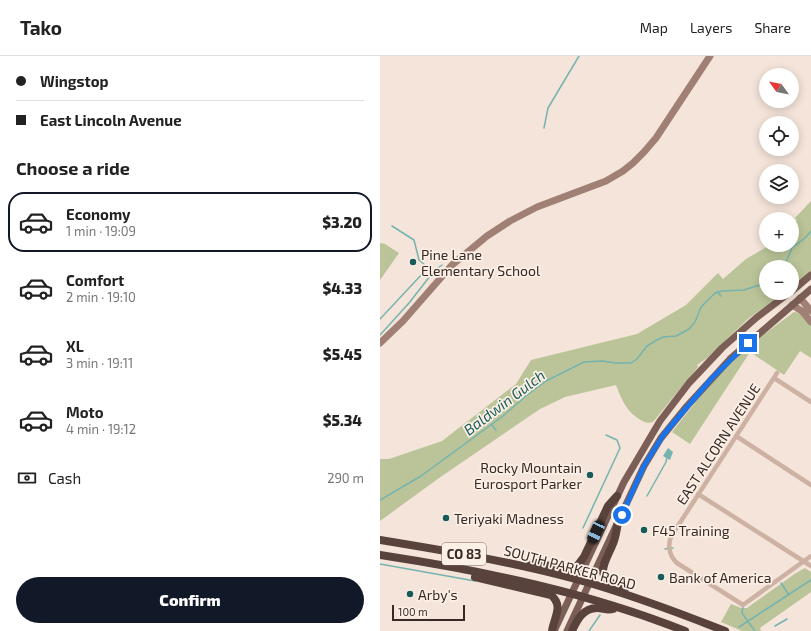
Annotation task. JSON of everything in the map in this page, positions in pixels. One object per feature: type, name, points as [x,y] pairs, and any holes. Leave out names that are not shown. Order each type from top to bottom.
[{"type":"highway","points":[[527,567],[536,564],[567,570],[578,565],[584,558],[608,506],[617,496]]},
{"type":"highway","points":[[618,522],[614,540],[603,565],[606,579],[616,586],[669,604],[684,614]]},
{"type":"highway","name":"SOUTH PARKER ROAD","points":[[380,540],[463,554],[527,567],[578,580],[684,614],[725,631]]},
{"type":"highway","name":"SOUTH PARKER ROAD","points":[[380,555],[465,569],[513,579],[617,607],[685,631]]},
{"type":"highway","points":[[465,569],[471,576],[551,594],[558,608],[553,623],[553,631]]},
{"type":"highway","points":[[572,631],[578,618],[587,611],[597,608],[608,610],[617,607]]},
{"type":"main road","points":[[799,285],[811,275]]},
{"type":"main road","points":[[567,631],[646,463],[658,443],[674,421],[730,359],[811,289]]},
{"type":"main road","points":[[553,631],[631,468],[660,421],[687,386],[712,359],[735,336],[780,300]]},
{"type":"street","points":[[380,343],[403,321],[449,268],[486,236],[537,207],[606,181],[633,163],[656,138],[710,56]]},
{"type":"street","points":[[800,298],[811,311]]},
{"type":"street","points":[[792,305],[802,311],[811,322]]},
{"type":"street","name":"EAST ALCORN AVENUE","points":[[777,373],[671,537],[669,549],[672,557],[677,563],[743,604],[804,561]]},
{"type":"street","points":[[774,378],[811,402]]},
{"type":"street","points":[[736,436],[811,485]]},
{"type":"street","points":[[698,494],[811,566]]},
{"type":"street","points":[[804,561],[811,556]]},
{"type":"green space","points":[[811,201],[811,271],[799,281],[799,260],[759,260],[759,300],[774,300],[749,318],[707,358],[697,365],[698,367],[653,422],[644,422],[634,416],[627,408],[616,385],[565,397],[540,409],[439,478],[380,521],[380,459],[389,459],[442,441],[516,384],[531,360],[637,334],[686,305],[718,273],[723,279],[746,259],[759,251],[799,252],[799,214]]},
{"type":"green space","points":[[380,243],[385,244],[399,253],[380,280]]},
{"type":"green space","points":[[794,312],[800,313],[811,326],[811,358],[800,351],[784,375],[750,352],[690,444],[672,432],[705,390],[728,365],[751,344]]},
{"type":"green space","points":[[805,568],[811,572],[811,592],[760,628],[761,631],[742,631],[721,622],[731,604],[741,608],[747,608]]},
{"type":"water","points":[[668,448],[673,452],[670,460],[663,456]]},
{"type":"waterway","points":[[544,128],[548,108],[579,56]]},
{"type":"waterway","points":[[380,319],[427,267],[419,260],[414,240],[392,226]]},
{"type":"waterway","name":"Baldwin Gulch","points":[[787,260],[792,248],[805,238],[811,231]]},
{"type":"waterway","points":[[380,335],[409,303],[434,271],[442,265]]},
{"type":"waterway","name":"Baldwin Gulch","points":[[380,500],[421,476],[503,416],[546,381],[584,362],[603,361],[631,363],[637,359],[647,346],[655,341],[663,337],[676,336],[689,329],[695,322],[701,307],[715,293],[722,291],[744,290],[759,285]]},
{"type":"waterway","name":"Baldwin Gulch","points":[[717,292],[721,296]]},
{"type":"waterway","name":"Baldwin Gulch","points":[[492,425],[496,430]]},
{"type":"waterway","points":[[583,528],[620,448],[617,440],[606,435]]},
{"type":"waterway","points":[[647,496],[666,462],[667,457]]},
{"type":"waterway","points":[[665,549],[673,548]]},
{"type":"waterway","points":[[380,564],[475,581]]},
{"type":"waterway","points":[[739,627],[811,580]]},
{"type":"waterway","points":[[781,583],[789,595]]},
{"type":"waterway","points":[[743,606],[742,613],[755,631]]},
{"type":"waterway","points":[[589,631],[600,615]]},
{"type":"waterway","points":[[775,626],[787,619]]},
{"type":"place","name":"Pine Lane Elementary School","points":[[413,262]]},
{"type":"place","name":"Rocky Mountain Eurosport Parker","points":[[590,475]]},
{"type":"place","name":"Teriyaki Madness","points":[[446,518]]},
{"type":"place","name":"F45 Training","points":[[644,530]]},
{"type":"place","name":"Bank of America","points":[[661,577]]},
{"type":"place","name":"Arby's","points":[[410,594]]},
{"type":"route","points":[[622,515],[644,466],[664,434],[712,378],[748,343]]}]
